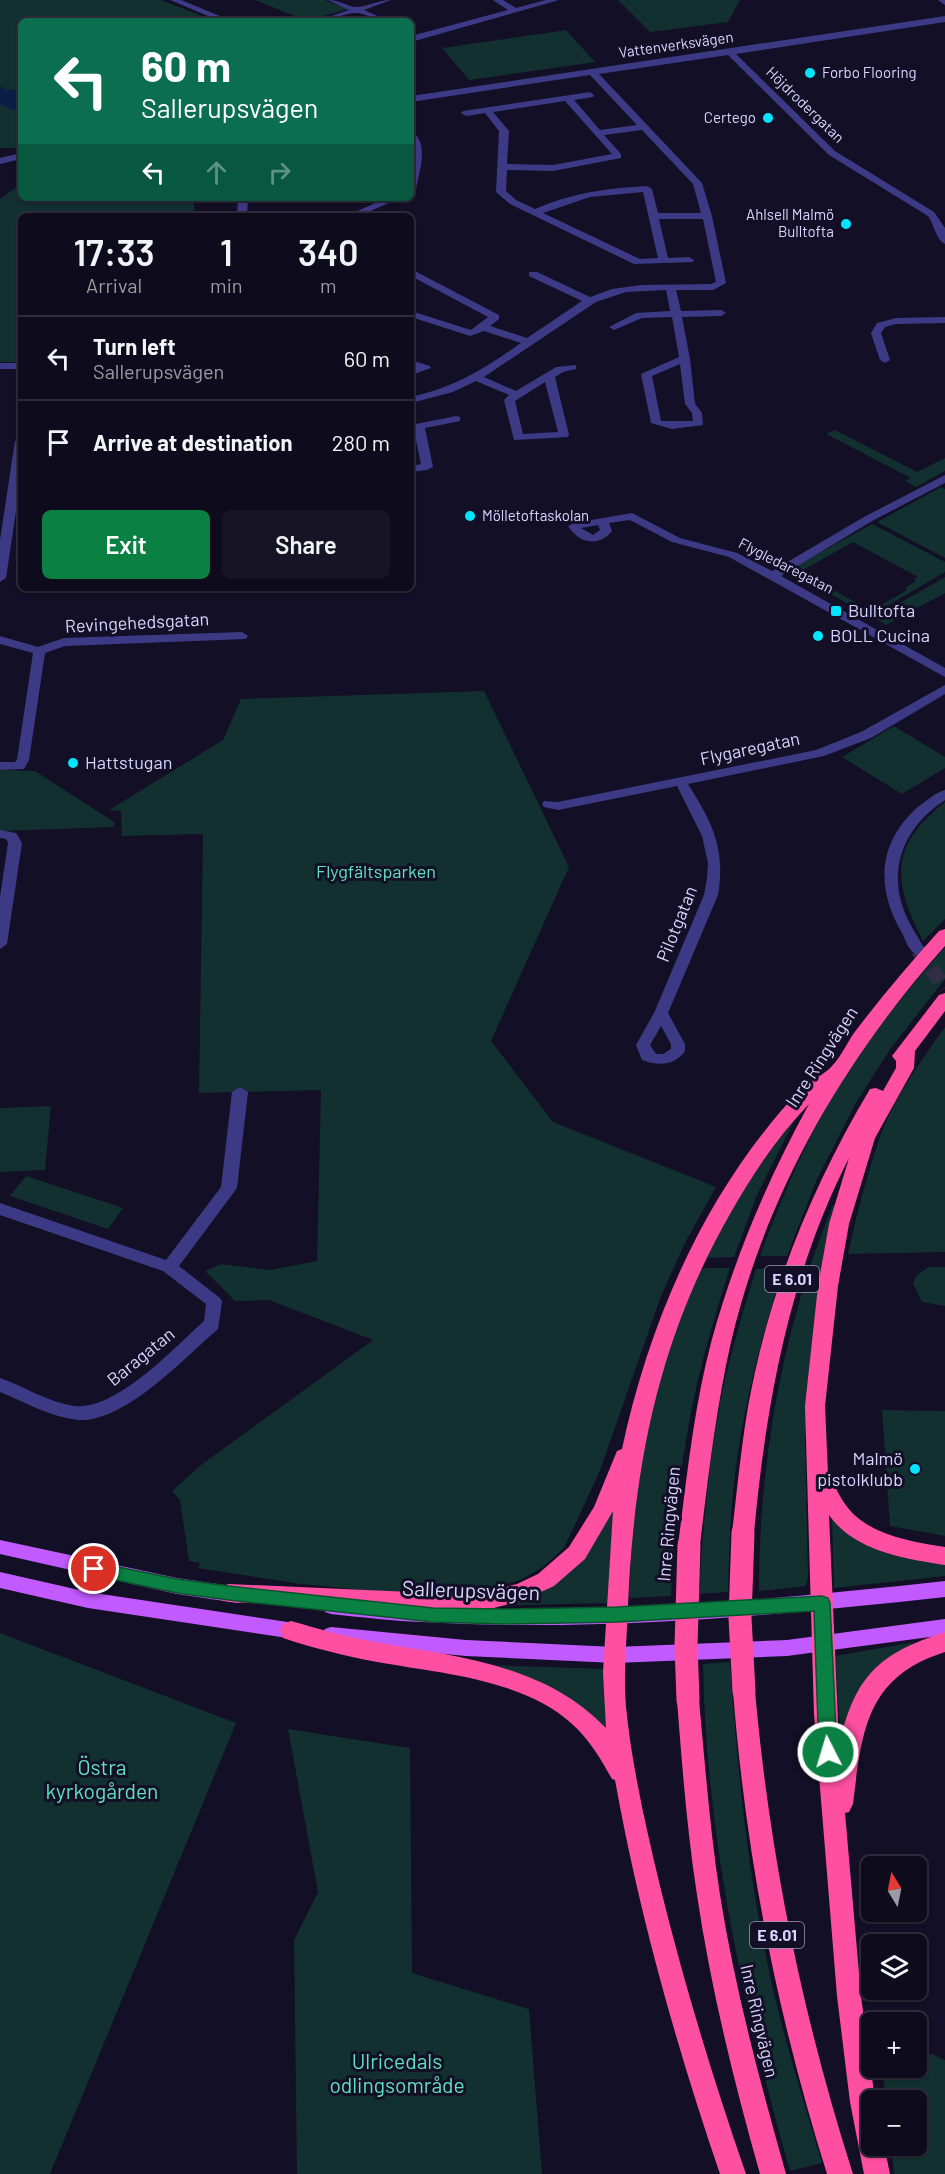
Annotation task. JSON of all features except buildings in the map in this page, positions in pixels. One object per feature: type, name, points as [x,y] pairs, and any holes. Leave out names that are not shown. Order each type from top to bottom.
[{"type":"highway","name":"Inre Ringvägen","points":[[773,2174],[741,2057],[713,1922],[695,1789],[686,1645],[689,1545],[708,1403],[742,1275],[779,1179],[823,1094],[868,1027],[945,935]]},
{"type":"highway","name":"Inre Ringvägen","points":[[840,2174],[802,2047],[772,1911],[757,1826],[748,1755],[740,1618],[743,1533],[753,1442],[762,1387],[796,1265],[831,1177],[861,1117],[906,1048],[945,999]]},
{"type":"highway","points":[[877,2174],[863,2102],[849,1996],[825,1714],[815,1406],[828,1286],[839,1224],[866,1137],[905,1068],[906,1048]]},
{"type":"highway","points":[[635,1828],[615,1707],[615,1655],[619,1556],[634,1433],[641,1401],[663,1331],[701,1245],[736,1188],[779,1127],[812,1090],[840,1070]]},
{"type":"highway","points":[[229,1593],[433,1602],[486,1601],[521,1592],[546,1580],[564,1566],[588,1539],[603,1510],[634,1433]]},
{"type":"highway","points":[[816,1447],[829,1500],[849,1524],[861,1533],[891,1545],[945,1556]]},
{"type":"highway","points":[[291,1631],[371,1651],[499,1676],[562,1703],[593,1728],[606,1744],[625,1786],[660,1938],[681,2013],[734,2174]]},
{"type":"highway","points":[[837,1836],[849,1741],[860,1708],[878,1680],[895,1664],[922,1647],[945,1642]]},
{"type":"main road","name":"Sallerupsvägen","points":[[0,1547],[177,1586],[433,1615],[502,1617],[617,1614],[822,1603],[945,1589]]},
{"type":"main road","points":[[0,1580],[88,1600],[291,1631],[466,1648],[615,1655],[824,1645],[945,1627]]},
{"type":"street","points":[[174,0],[220,18]]},
{"type":"street","points":[[332,0],[377,18]]},
{"type":"street","points":[[331,18],[387,0]]},
{"type":"street","points":[[497,0],[515,11]]},
{"type":"street","points":[[414,38],[555,0]]},
{"type":"street","name":"Vattenverksvägen","points":[[414,99],[945,19]]},
{"type":"street","points":[[414,32],[422,36]]},
{"type":"street","name":"Höjdrodergatan","points":[[729,52],[832,153],[931,214],[938,223],[945,241]]},
{"type":"street","points":[[414,399],[439,394],[477,378],[590,301],[620,291],[713,287],[721,283],[707,216],[697,183],[592,72]]},
{"type":"street","points":[[466,113],[590,95]]},
{"type":"street","points":[[502,167],[553,168],[618,156],[567,98]]},
{"type":"street","points":[[487,110],[504,131],[501,192],[513,202],[638,262],[689,260]]},
{"type":"street","points":[[598,133],[644,127]]},
{"type":"street","points":[[414,140],[418,149],[414,172]]},
{"type":"street","points":[[0,161],[18,157]]},
{"type":"street","points":[[537,212],[562,200],[583,195],[647,189],[664,261]]},
{"type":"street","points":[[358,213],[388,201]]},
{"type":"street","points":[[654,216],[707,216]]},
{"type":"street","points":[[414,274],[494,315],[495,319],[476,332],[466,333],[414,315]]},
{"type":"street","points":[[533,274],[590,301]]},
{"type":"street","points":[[671,288],[685,359],[690,404],[697,412],[699,423],[663,426],[656,423],[646,374],[685,359]]},
{"type":"street","points":[[614,327],[640,315],[721,313]]},
{"type":"street","points":[[885,360],[876,333],[881,325],[901,320],[945,320]]},
{"type":"street","points":[[483,327],[528,342]]},
{"type":"street","points":[[414,364],[426,368],[414,371]]},
{"type":"street","points":[[0,366],[18,366]]},
{"type":"street","points":[[549,375],[564,435],[518,438],[509,400],[549,375],[560,369],[572,367]]},
{"type":"street","points":[[477,378],[517,395]]},
{"type":"street","points":[[414,469],[427,467],[415,427],[456,419]]},
{"type":"street","points":[[0,578],[5,517],[18,455]]},
{"type":"street","points":[[772,576],[868,519],[944,479]]},
{"type":"street","name":"Flygledaregatan","points":[[602,521],[632,516],[676,540],[733,555],[945,673]]},
{"type":"street","name":"Revingehedsgatan","points":[[39,651],[64,642],[242,636]]},
{"type":"street","points":[[0,640],[39,651],[23,760],[19,766],[0,766]]},
{"type":"street","name":"Flygaregatan","points":[[549,804],[558,806],[681,782],[835,748],[866,735],[945,689]]},
{"type":"street","name":"Pilotgatan","points":[[661,1013],[711,895],[716,876],[712,839],[681,782]]},
{"type":"street","points":[[918,950],[896,908],[890,881],[894,850],[906,827],[921,810],[945,794]]},
{"type":"street","points":[[0,944],[2,911],[15,843],[6,835]]},
{"type":"street","points":[[0,1209],[170,1267],[229,1188],[240,1092]]},
{"type":"street","name":"Baragatan","points":[[0,1385],[67,1411],[89,1413],[110,1406],[129,1394],[212,1324],[214,1302],[170,1267]]},
{"type":"green space","points":[[0,0],[161,0],[207,18],[18,18],[18,148],[0,148]]},
{"type":"green space","points":[[255,0],[325,0],[348,9],[317,18],[300,18]]},
{"type":"green space","points":[[618,0],[740,0],[728,22],[650,32]]},
{"type":"green space","points":[[566,30],[595,62],[469,80],[442,48]]},
{"type":"green space","points":[[18,186],[18,201],[194,201],[194,213],[18,213],[18,362],[0,362],[0,199]]},
{"type":"green space","points":[[835,430],[917,472],[945,458],[945,471],[916,487],[905,481],[911,478],[826,434]]},
{"type":"green space","points":[[941,487],[945,489],[945,558],[877,522]]},
{"type":"green space","points":[[872,524],[945,562],[945,572],[870,616],[800,577],[800,571],[871,611],[907,590],[905,588],[918,577],[853,542],[801,571],[794,567]]},
{"type":"green space","points":[[945,577],[945,593],[886,625],[874,618]]},
{"type":"green space","name":"Flygfältsparken","points":[[484,691],[569,867],[491,1041],[553,1122],[716,1187],[686,1241],[661,1296],[599,1473],[564,1548],[543,1567],[520,1580],[491,1589],[451,1594],[384,1592],[301,1584],[198,1568],[200,1563],[189,1561],[180,1500],[172,1491],[201,1465],[373,1340],[269,1300],[235,1301],[205,1271],[221,1264],[270,1270],[317,1261],[321,1090],[199,1093],[203,834],[122,836],[121,811],[109,810],[223,740],[241,699]]},
{"type":"green space","points":[[894,726],[945,757],[945,768],[902,794],[842,757]]},
{"type":"green space","points":[[0,770],[35,771],[114,822],[114,827],[0,831]]},
{"type":"green space","points":[[945,802],[945,919],[923,941],[906,901],[901,866],[905,850],[913,834],[926,818]]},
{"type":"green space","points":[[945,947],[945,979],[891,1048],[857,1101],[817,1179],[787,1256],[760,1256],[794,1171],[837,1089],[874,1034]]},
{"type":"green space","points":[[945,1027],[945,1252],[848,1254],[881,1134],[910,1079]]},
{"type":"green space","points":[[51,1106],[45,1170],[0,1172],[0,1108]]},
{"type":"green space","points":[[796,1117],[757,1195],[734,1257],[702,1258],[746,1186]]},
{"type":"green space","points":[[26,1176],[123,1208],[108,1229],[10,1196]]},
{"type":"green space","points":[[837,1204],[808,1388],[805,1438],[808,1577],[806,1586],[759,1591],[764,1492],[777,1394],[800,1298],[833,1205]]},
{"type":"green space","points":[[929,1267],[945,1267],[945,1306],[922,1302],[913,1283],[917,1275]]},
{"type":"green space","points":[[730,1268],[705,1354],[690,1419],[678,1499],[671,1596],[629,1598],[634,1501],[657,1378],[697,1270]]},
{"type":"green space","points":[[784,1268],[759,1350],[746,1406],[732,1504],[728,1592],[699,1594],[711,1458],[717,1418],[732,1353],[756,1269]]},
{"type":"green space","name":"Malmö pistolklubb","points":[[882,1410],[945,1411],[945,1536],[890,1526]]},
{"type":"green space","points":[[616,1506],[609,1603],[492,1606],[581,1561]]},
{"type":"green space","points":[[832,1518],[945,1562],[945,1576],[834,1588]]},
{"type":"green space","name":"Östra kyrkogården","points":[[0,1633],[236,1723],[50,2174],[0,2174]]},
{"type":"green space","points":[[915,1642],[894,1655],[851,1709],[841,1738],[835,1656]]},
{"type":"green space","points":[[730,1662],[746,1837],[760,1924],[778,2010],[822,2163],[790,2171],[743,1983],[719,1857],[711,1793],[703,1664]]},
{"type":"green space","points":[[488,1665],[607,1669],[609,1734]]},
{"type":"green space","name":"Ulricedals odlingsområde","points":[[288,1729],[410,1748],[412,1973],[529,2009],[542,2174],[297,2174],[294,1940],[318,1892]]},
{"type":"green space","points":[[927,2054],[932,2054],[945,2060],[945,2174],[894,2174],[892,2156],[927,2156],[927,2090],[885,2090],[883,2078],[927,2078]]},
{"type":"water","points":[[0,86],[7,90],[18,89],[18,110],[12,110],[0,104]]},
{"type":"tunnel","points":[[918,950],[945,988]]},
{"type":"place","name":"Forbo Flooring","points":[[810,73]]},
{"type":"place","name":"Certego","points":[[768,118]]},
{"type":"place","name":"Ahlsell Malmö Bulltofta","points":[[846,224]]},
{"type":"place","name":"Mölletoftaskolan","points":[[470,516]]},
{"type":"place","name":"Bulltofta","points":[[836,611]]},
{"type":"place","name":"BOLL Cucina","points":[[818,636]]},
{"type":"place","name":"Hattstugan","points":[[73,763]]},
{"type":"place","name":"Malmö pistolklubb","points":[[915,1469]]},
{"type":"route","points":[[94,1569],[177,1586],[433,1615],[502,1617],[718,1611],[822,1603],[828,1752]]}]
